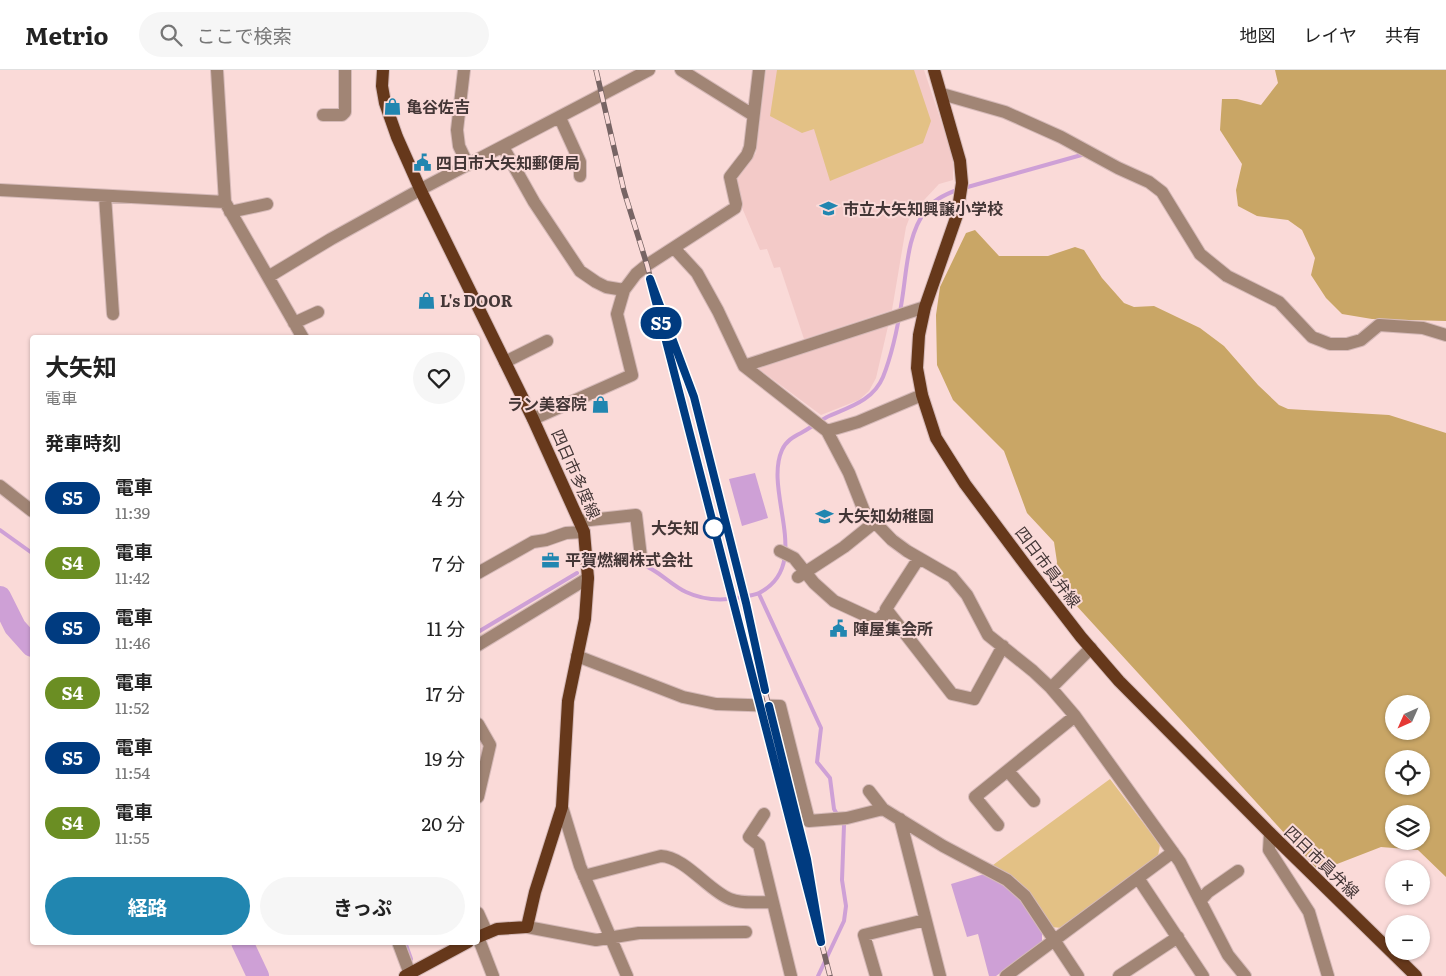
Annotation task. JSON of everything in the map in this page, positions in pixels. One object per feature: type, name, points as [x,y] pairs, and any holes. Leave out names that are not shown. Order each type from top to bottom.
[{"type":"main road","name":"四日市多度線","points":[[383,70],[382,86],[390,120],[421,191],[533,419],[582,526],[588,578],[585,618],[568,702],[562,807],[527,927]]},
{"type":"main road","name":"四日市員弁線","points":[[934,70],[960,161],[962,184],[957,215],[925,307],[919,335],[917,359],[922,395],[931,426],[944,452],[1019,555],[1119,681],[1416,976]]},
{"type":"main road","points":[[481,936],[497,929],[527,927]]},
{"type":"main road","points":[[412,974],[463,945]]},
{"type":"street","points":[[217,70],[227,207],[301,335]]},
{"type":"street","points":[[323,115],[342,115],[345,112],[345,70]]},
{"type":"street","points":[[464,70],[457,130],[459,146],[468,165]]},
{"type":"street","points":[[268,277],[331,239],[421,191],[425,187],[649,70]]},
{"type":"street","points":[[682,70],[753,115]]},
{"type":"street","points":[[533,419],[632,376],[617,314],[624,290],[636,274],[736,208],[730,177],[747,155],[750,147],[759,70]]},
{"type":"street","points":[[942,94],[1005,112],[1061,137],[1148,182],[1162,192],[1200,254],[1227,276],[1279,302],[1312,337],[1320,341],[1330,344],[1347,344],[1361,340],[1379,326],[1423,328],[1446,335]]},
{"type":"street","points":[[560,118],[580,162],[580,176]]},
{"type":"street","points":[[503,147],[534,202],[580,271],[601,284],[624,290]]},
{"type":"street","points":[[0,190],[105,196],[227,207],[267,204]]},
{"type":"street","points":[[105,196],[113,314]]},
{"type":"street","points":[[675,249],[697,274],[718,311],[744,366],[826,430],[849,473],[864,511],[892,540],[952,577],[967,595],[988,635],[1033,670],[1074,716],[1180,862],[1228,955],[1245,976]]},
{"type":"street","points":[[744,366],[925,307]]},
{"type":"street","points":[[294,323],[318,312]]},
{"type":"street","points":[[505,362],[547,341]]},
{"type":"street","points":[[826,430],[858,422],[922,395]]},
{"type":"street","points":[[0,486],[30,509]]},
{"type":"street","points":[[480,571],[533,542],[546,540],[582,526],[636,515],[641,557],[587,562]]},
{"type":"street","points":[[801,575],[844,547],[875,522]]},
{"type":"street","points":[[780,551],[794,558],[801,575],[834,601],[878,620],[887,610],[919,558]]},
{"type":"street","points":[[480,644],[588,578]]},
{"type":"street","points":[[887,610],[952,694],[974,699],[1003,646]]},
{"type":"street","points":[[1051,688],[1091,648]]},
{"type":"street","points":[[578,656],[684,696],[716,704],[780,706],[810,821],[840,819],[883,809]]},
{"type":"street","points":[[998,825],[974,797],[1074,716]]},
{"type":"street","points":[[480,728],[490,745],[480,788]]},
{"type":"street","points":[[1008,770],[1034,802]]},
{"type":"street","points":[[869,791],[883,809],[943,846],[1015,885],[1025,896],[1078,976]]},
{"type":"street","points":[[562,807],[584,876],[627,976]]},
{"type":"street","points":[[764,814],[749,838],[758,845],[791,976]]},
{"type":"street","points":[[900,819],[940,976]]},
{"type":"street","points":[[1270,833],[1269,850],[1309,912],[1328,976]]},
{"type":"street","points":[[1006,976],[1173,852]]},
{"type":"street","points":[[584,876],[661,856],[668,856],[701,877],[722,895],[732,900],[772,902]]},
{"type":"street","points":[[1200,901],[1208,892],[1238,871]]},
{"type":"street","points":[[1138,878],[1203,976]]},
{"type":"street","points":[[876,976],[864,935],[925,920]]},
{"type":"street","points":[[527,927],[596,940],[639,932],[746,932]]},
{"type":"street","points":[[481,936],[493,976]]},
{"type":"street","points":[[1119,976],[1178,937]]},
{"type":"street","points":[[399,945],[412,974]]},
{"type":"shaded area","name":"市立大矢知興譲小学校","points":[[766,70],[924,70],[953,157],[953,180],[939,184],[911,214],[906,227],[892,310],[804,339],[780,267],[774,268],[767,249],[760,250],[740,203],[735,177],[756,153]]},
{"type":"shaded area","points":[[777,70],[914,70],[931,121],[923,143],[830,181],[814,129],[802,133],[770,116]]},
{"type":"shaded area","points":[[1275,70],[1446,70],[1446,321],[1372,319],[1342,314],[1326,298],[1311,275],[1315,258],[1302,230],[1288,220],[1257,216],[1238,206],[1236,190],[1242,164],[1220,130],[1222,99],[1237,99],[1261,105],[1278,83]]},
{"type":"shaded area","points":[[975,230],[999,256],[1048,256],[1075,247],[1084,250],[1102,278],[1124,303],[1134,307],[1154,306],[1200,328],[1224,346],[1258,385],[1279,405],[1288,409],[1389,415],[1446,433],[1446,877],[1418,850],[1430,850],[1430,805],[1385,805],[1385,847],[1381,847],[1319,871],[1053,580],[1057,562],[1054,542],[1027,513],[1004,451],[953,400],[937,365],[936,315],[940,287],[966,233]]},
{"type":"shaded area","points":[[889,322],[876,378],[869,391],[859,400],[821,415],[759,369],[760,362]]},
{"type":"shaded area","points":[[755,473],[768,518],[742,526],[729,479]]},
{"type":"shaded area","points":[[1110,779],[1160,845],[1158,856],[1062,928],[1051,927],[1028,891],[1015,878],[993,865]]},
{"type":"shaded area","points":[[987,875],[1001,883],[1020,899],[1042,933],[1042,943],[996,976],[989,976],[978,934],[967,937],[951,884]]},
{"type":"waterway","points":[[964,188],[1085,154]]},
{"type":"waterway","points":[[626,565],[641,564],[647,566],[686,592],[699,597],[717,600],[754,595],[775,581],[783,565],[785,547],[778,486],[778,467],[782,450],[793,438],[827,417],[867,398],[879,385],[887,368],[895,339],[911,241],[915,230],[932,203],[944,195],[957,190]]},
{"type":"waterway","points":[[0,530],[30,552]]},
{"type":"waterway","points":[[480,631],[577,573]]},
{"type":"waterway","points":[[759,594],[821,728],[817,762],[830,778],[834,809],[838,816]]},
{"type":"waterway","points":[[0,597],[15,627],[30,644]]},
{"type":"waterway","points":[[818,976],[844,921],[846,906],[842,880],[844,825],[842,822]]},
{"type":"waterway","points":[[243,945],[258,976]]},
{"type":"waterway","points":[[406,945],[411,959]]},
{"type":"railway","points":[[596,70],[624,191],[647,265],[830,976]]},
{"type":"railway","points":[[670,333],[694,397],[746,603],[761,675],[808,864]]},
{"type":"train","name":"S5","points":[[765,690],[746,603],[694,397],[650,279],[821,942],[807,859],[769,706]]},
{"type":"place","name":"亀谷佐吉","points":[[392,107]]},
{"type":"place","name":"四日市大矢知郵便局","points":[[422,163]]},
{"type":"place","name":"市立大矢知興譲小学校","points":[[829,209]]},
{"type":"place","name":"L's DOOR","points":[[426,301]]},
{"type":"place","name":"ラン美容院","points":[[601,404]]},
{"type":"place","name":"大矢知幼稚園","points":[[824,516]]},
{"type":"place","name":"大矢知","points":[[714,528]]},
{"type":"place","name":"平賀燃網株式会社","points":[[551,560]]},
{"type":"place","name":"陣屋集会所","points":[[839,629]]}]
